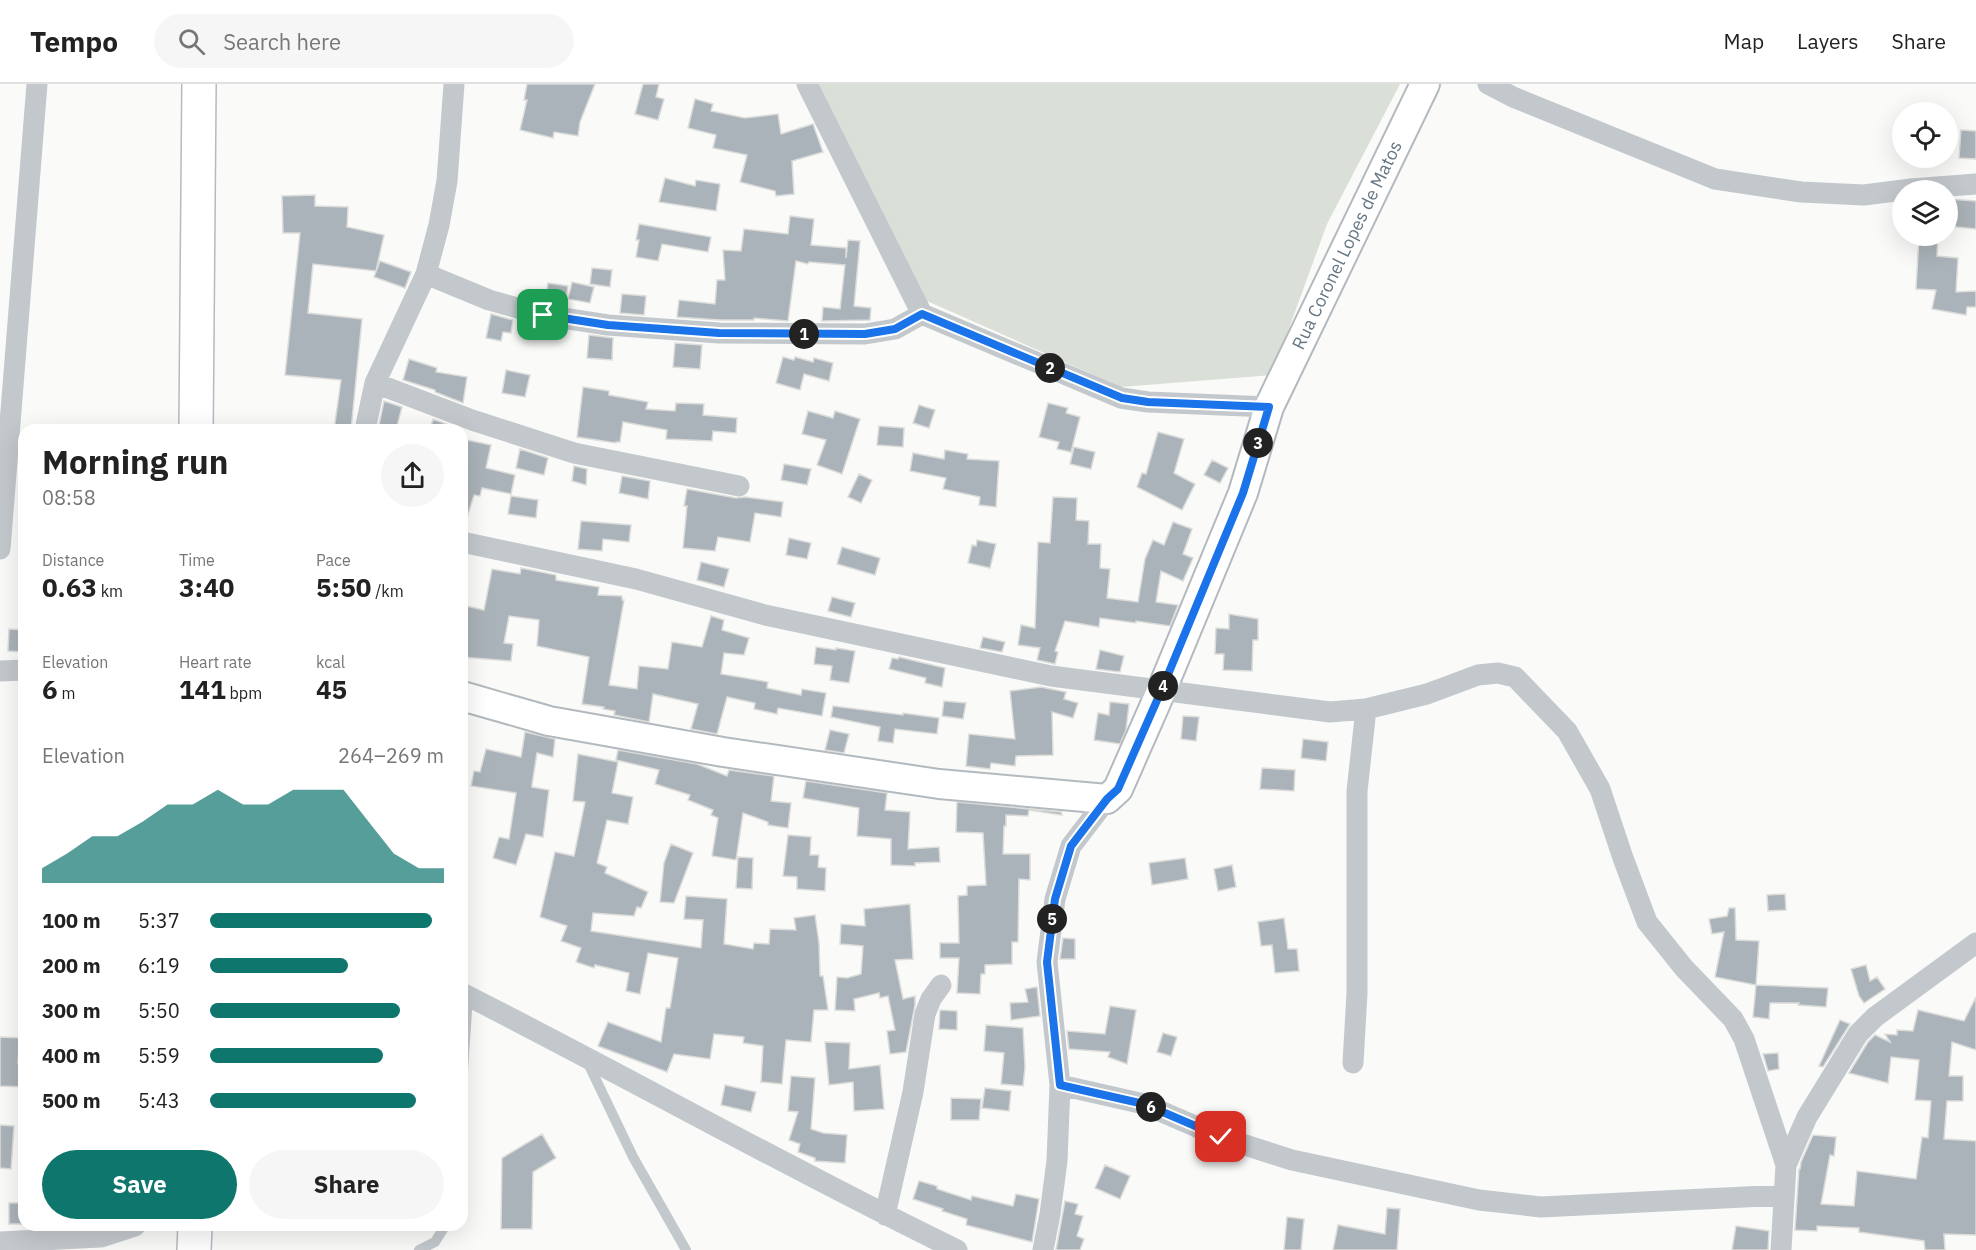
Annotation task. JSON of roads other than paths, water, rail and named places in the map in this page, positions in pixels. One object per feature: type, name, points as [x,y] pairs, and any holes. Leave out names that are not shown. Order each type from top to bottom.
[{"type":"main road","points":[[196,424],[199,84]]},
{"type":"main road","points":[[194,1250],[195,1231]]},
{"type":"street","points":[[0,549],[37,84]]},
{"type":"street","points":[[366,424],[375,383],[426,274],[439,225],[447,181],[454,84]]},
{"type":"street","points":[[807,84],[922,314],[1122,398],[1148,402],[1269,407]]},
{"type":"street","name":"Rua Coronel Lopes de Matos","points":[[1107,799],[1118,789],[1243,493],[1269,407],[1425,84]]},
{"type":"street","points":[[1488,84],[1513,97],[1715,179],[1801,192],[1864,195],[1976,184]]},
{"type":"street","points":[[426,274],[489,300],[543,315],[608,325],[719,333],[865,334],[895,329],[922,314]]},
{"type":"street","points":[[375,383],[472,420],[574,453],[739,486]]},
{"type":"street","points":[[468,543],[636,579],[765,615],[1051,676],[1330,712],[1366,709],[1427,694],[1478,675],[1498,673],[1515,677],[1567,731],[1600,789],[1647,922],[1684,968],[1733,1019],[1744,1040],[1786,1165]]},
{"type":"street","points":[[0,671],[18,670]]},
{"type":"street","points":[[468,698],[549,721],[723,752],[939,784],[1107,799]]},
{"type":"street","points":[[1353,1063],[1358,993],[1357,791],[1366,709]]},
{"type":"street","points":[[1043,1250],[1057,1161],[1060,1085],[1047,962],[1055,899],[1071,846],[1107,799]]},
{"type":"street","points":[[1781,1250],[1786,1165],[1807,1117],[1858,1034],[1875,1017],[1976,943]]},
{"type":"street","points":[[885,1215],[914,1092],[925,1014],[931,999],[941,985]]},
{"type":"street","points":[[468,997],[584,1055],[885,1215],[957,1250]]},
{"type":"street","points":[[1060,1085],[1144,1104],[1221,1137],[1292,1160],[1479,1200],[1541,1207],[1784,1195]]},
{"type":"street","points":[[0,1242],[101,1237],[120,1231]]},
{"type":"lane","points":[[584,1055],[633,1157],[686,1250]]},
{"type":"lane","points":[[419,1250],[435,1242],[442,1231]]}]
